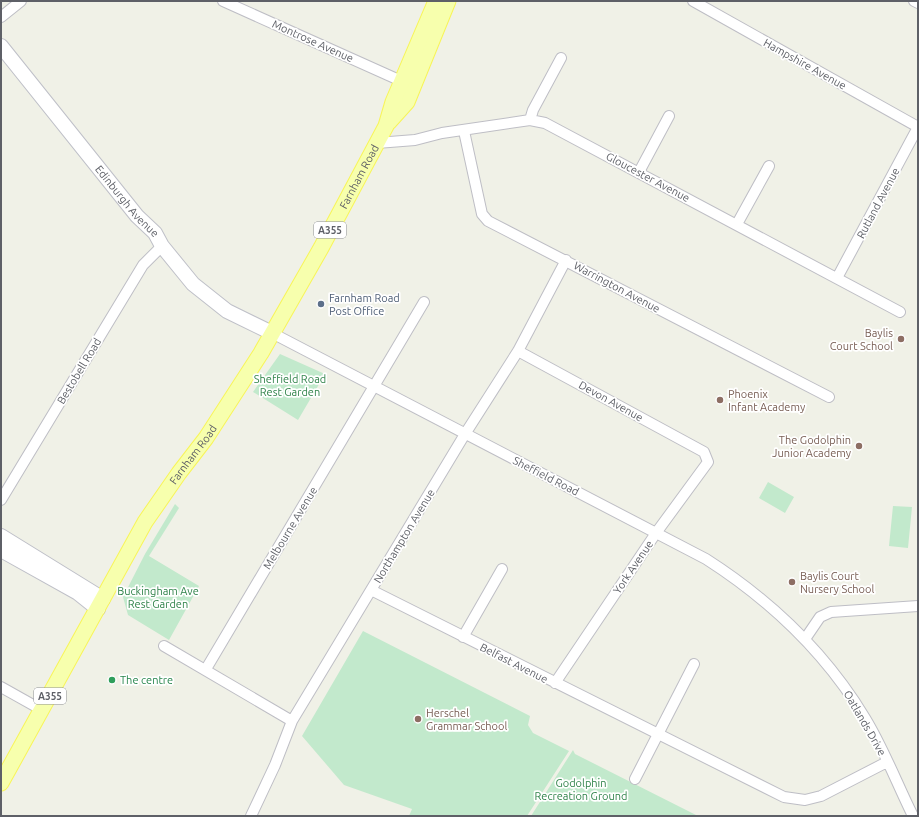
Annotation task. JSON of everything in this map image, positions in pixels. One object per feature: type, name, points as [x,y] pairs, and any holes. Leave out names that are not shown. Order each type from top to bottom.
[{"type":"main road","name":"Farnham Road","points":[[408,84],[436,1]]},
{"type":"main road","name":"Farnham Road","points":[[1,783],[145,522],[179,473],[206,438],[272,333],[321,248],[386,126],[393,102],[408,84],[448,1]]},
{"type":"street","points":[[1,17],[21,1]]},
{"type":"street","name":"Montrose Avenue","points":[[223,1],[408,84]]},
{"type":"street","name":"Hampshire Avenue","points":[[693,1],[706,4],[918,127]]},
{"type":"street","points":[[914,1],[918,3]]},
{"type":"street","name":"Edinburgh Avenue","points":[[1,46],[137,216],[155,233],[162,246],[194,284],[227,311],[272,333]]},
{"type":"street","points":[[530,120],[533,110],[560,58]]},
{"type":"street","points":[[639,172],[669,116]]},
{"type":"street","name":"Gloucester Avenue","points":[[377,143],[415,140],[442,133],[464,131],[530,120],[545,123],[900,312]]},
{"type":"street","name":"Rutland Avenue","points":[[837,278],[918,127]]},
{"type":"street","name":"Warrington Avenue","points":[[464,131],[482,214],[488,221],[829,397]]},
{"type":"street","points":[[737,224],[769,166]]},
{"type":"street","name":"Bestobell Road","points":[[1,500],[143,265],[162,246]]},
{"type":"street","name":"Northampton Avenue","points":[[251,816],[275,765],[292,721],[465,434],[518,351],[566,260]]},
{"type":"street","name":"Melbourne Avenue","points":[[206,669],[424,302]]},
{"type":"street","name":"Sheffield Road","points":[[272,333],[706,559],[739,580],[770,605],[805,639]]},
{"type":"street","name":"Devon Avenue","points":[[518,351],[704,452]]},
{"type":"street","name":"York Avenue","points":[[555,684],[656,533],[708,462],[704,452]]},
{"type":"street","points":[[1,536],[100,604]]},
{"type":"street","points":[[1,550],[100,604]]},
{"type":"street","points":[[463,637],[502,569]]},
{"type":"street","name":"Belfast Avenue","points":[[371,590],[555,684],[784,797],[805,800],[821,796],[887,762]]},
{"type":"street","points":[[805,639],[820,618],[831,612],[918,606]]},
{"type":"street","name":"Oatlands Drive","points":[[805,639],[842,682],[866,719],[913,816]]},
{"type":"street","points":[[164,646],[206,669],[292,721]]},
{"type":"street","points":[[635,779],[694,664]]},
{"type":"street","points":[[1,687],[42,710]]},
{"type":"green space","name":"Sheffield Road Rest Garden","points":[[280,354],[325,374],[298,420],[253,392]]},
{"type":"green space","points":[[768,482],[794,497],[785,513],[759,498]]},
{"type":"green space","name":"Buckingham Ave Rest Garden","points":[[175,504],[179,508],[149,556],[199,586],[169,640],[128,615],[123,597],[145,554]]},
{"type":"green space","points":[[893,506],[912,507],[908,548],[889,546]]},
{"type":"green space","name":"Herschel Grammar School","points":[[363,631],[530,716],[528,725],[533,733],[569,751],[527,816],[409,816],[412,809],[344,785],[302,736]]},
{"type":"green space","name":"Godolphin Recreation Ground","points":[[573,750],[575,754],[698,816],[531,816]]},
{"type":"place","name":"Farnham Road Post Office","points":[[321,304]]},
{"type":"place","name":"Baylis Court School","points":[[901,339]]},
{"type":"place","name":"Phoenix Infant Academy","points":[[720,400]]},
{"type":"place","name":"The Godolphin Junior Academy","points":[[859,446]]},
{"type":"place","name":"Baylis Court Nursery School","points":[[792,582]]},
{"type":"place","name":"The centre","points":[[112,680]]},
{"type":"place","name":"Herschel Grammar School","points":[[418,719]]}]
